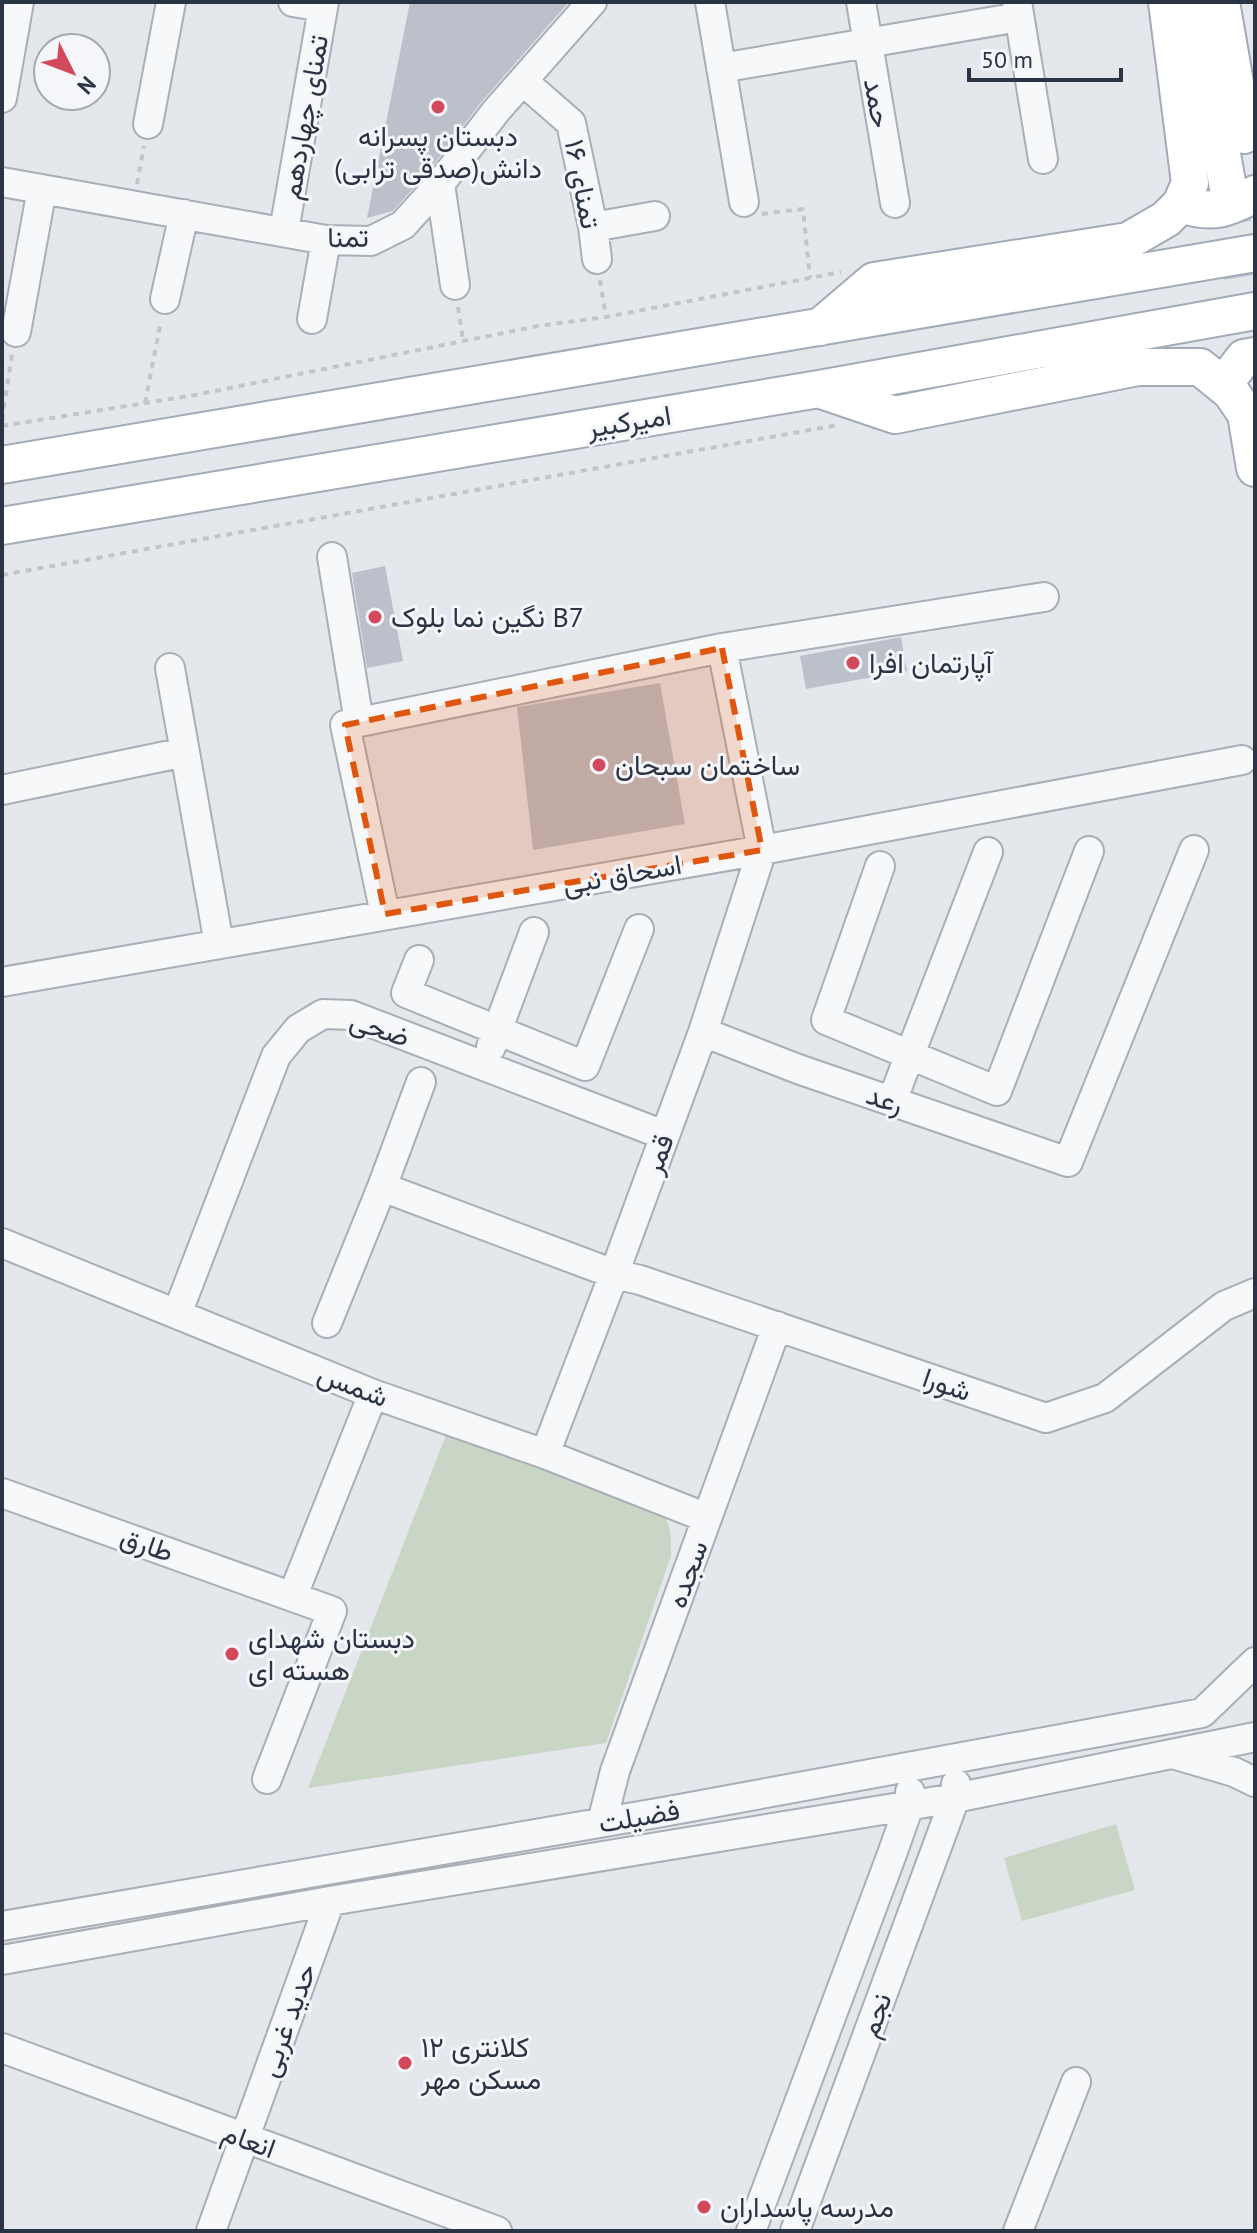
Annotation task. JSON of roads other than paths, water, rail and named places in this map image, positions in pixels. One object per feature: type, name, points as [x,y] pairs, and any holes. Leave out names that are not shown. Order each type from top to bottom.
[{"type":"main road","points":[[818,328],[874,281],[1128,241],[1166,219],[1181,204],[1190,183],[1167,2]]},
{"type":"main road","points":[[1195,2],[1245,189]]},
{"type":"main road","points":[[1181,204],[1201,211],[1230,207],[1245,189],[1221,2]]},
{"type":"main road","points":[[1244,2],[1255,86]]},
{"type":"main road","points":[[2,465],[1255,253]]},
{"type":"main road","name":"امیرکبیر","points":[[2,526],[819,389],[1255,311]]},
{"type":"main road","points":[[1223,385],[1244,358],[1255,356]]},
{"type":"main road","points":[[819,389],[895,415],[1138,367],[1200,367],[1231,392],[1246,414],[1255,468]]},
{"type":"main road","points":[[210,430],[220,489]]},
{"type":"main road","points":[[140,442],[149,501]]},
{"type":"street","points":[[2,98],[19,2]]},
{"type":"street","points":[[148,124],[171,2]]},
{"type":"street","points":[[293,2],[324,5]]},
{"type":"street","name":"تمنا","points":[[2,182],[326,240],[371,241],[403,225],[440,184],[496,111],[592,2]]},
{"type":"street","points":[[710,2],[744,202]]},
{"type":"street","name":"حمد","points":[[861,2],[895,203]]},
{"type":"street","name":"تمنای چهاردهم","points":[[284,231],[324,5]]},
{"type":"street","points":[[721,68],[868,43],[1018,9],[1043,159]]},
{"type":"street","name":"تمنای ۱۶","points":[[524,82],[571,123],[597,259]]},
{"type":"street","points":[[440,184],[455,285]]},
{"type":"street","points":[[16,332],[42,189]]},
{"type":"street","points":[[165,299],[184,214]]},
{"type":"street","points":[[593,227],[655,216]]},
{"type":"street","points":[[312,319],[326,240]]},
{"type":"street","points":[[332,557],[359,722]]},
{"type":"street","points":[[385,914],[345,725],[722,648],[1044,597]]},
{"type":"street","points":[[722,648],[762,850]]},
{"type":"street","points":[[170,668],[219,944]]},
{"type":"street","points":[[2,790],[185,752]]},
{"type":"street","name":"اسحاق نبی","points":[[2,982],[762,850],[1251,758]]},
{"type":"street","name":"قمر","points":[[545,1454],[703,1032],[762,850]]},
{"type":"street","name":"رعد","points":[[703,1032],[1068,1162],[1194,850]]},
{"type":"street","points":[[880,866],[826,1020],[997,1091],[1089,851]]},
{"type":"street","points":[[892,1101],[988,852]]},
{"type":"street","points":[[419,960],[406,993],[585,1066],[639,929]]},
{"type":"street","points":[[484,1066],[534,932]]},
{"type":"street","name":"ضحی","points":[[177,1314],[276,1056],[298,1029],[323,1014],[351,1015],[664,1135]]},
{"type":"street","points":[[327,1323],[421,1082]]},
{"type":"street","name":"شورا","points":[[382,1187],[614,1274],[640,1280],[1046,1418],[1105,1398],[1224,1306],[1255,1293]]},
{"type":"street","name":"شمس","points":[[2,1243],[373,1394],[545,1454],[707,1518]]},
{"type":"street","name":"سجده","points":[[602,1822],[615,1771],[777,1326]]},
{"type":"street","points":[[293,1595],[373,1394]]},
{"type":"street","name":"طارق","points":[[2,1493],[332,1611],[267,1779]]},
{"type":"street","name":"فضیلت","points":[[2,1926],[913,1767],[1202,1713],[1250,1674]]},
{"type":"street","name":"فضیلت","points":[[2,1960],[330,1901],[955,1798],[1255,1736]]},
{"type":"street","points":[[1172,1754],[1234,1772],[1255,1782]]},
{"type":"street","name":"نجم","points":[[795,2231],[955,1798],[958,1759]]},
{"type":"street","name":"نجم","points":[[751,2231],[909,1806],[913,1767]]},
{"type":"street","name":"حدید غربی","points":[[211,2231],[330,1901]]},
{"type":"street","name":"انعام","points":[[2,2048],[497,2231]]},
{"type":"street","points":[[816,2057],[854,2071]]},
{"type":"street","points":[[1018,2231],[1076,2082]]},
{"type":"tunnel","points":[[1228,188],[1243,286],[1255,336]]},
{"type":"place","name":"دبستان پسرانه دانش(صدقی ترابی)","points":[[438,107]]},
{"type":"place","name":"نگین نما بلوک B7","points":[[375,617]]},
{"type":"place","name":"آپارتمان افرا","points":[[853,663]]},
{"type":"place","name":"ساختمان سبحان","points":[[599,765]]},
{"type":"place","name":"دبستان شهدای هسته ای","points":[[232,1654]]},
{"type":"place","name":"کلانتری ۱۲ مسکن مهر","points":[[405,2063]]},
{"type":"place","name":"مدرسه پاسداران","points":[[704,2207]]}]
